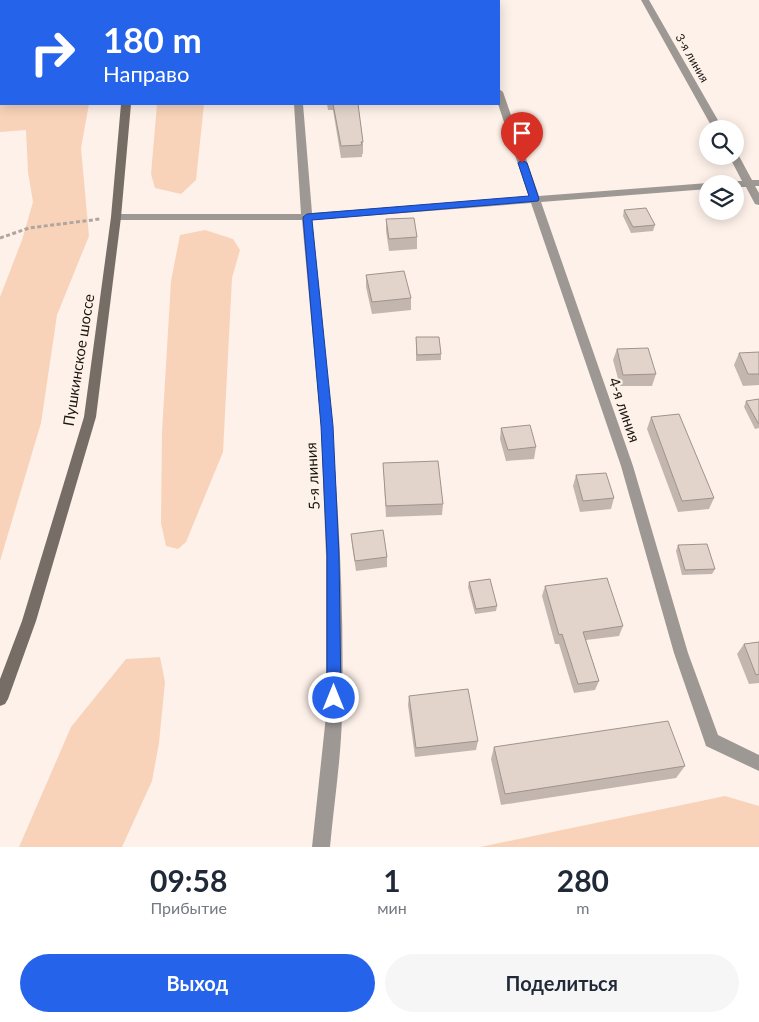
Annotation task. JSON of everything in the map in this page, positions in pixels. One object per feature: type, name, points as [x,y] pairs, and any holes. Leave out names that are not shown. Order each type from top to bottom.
[{"type":"main road","name":"Пушкинское шоссе","points":[[0,699],[29,621],[90,417],[116,217],[126,105]]},
{"type":"street","name":"3-я линия","points":[[645,0],[713,120]]},
{"type":"street","name":"4-я линия","points":[[500,95],[534,199],[627,466],[681,653],[712,740],[759,763]]},
{"type":"street","name":"5-я линия","points":[[298,105],[327,426],[333,555],[334,716],[321,847]]},
{"type":"street","points":[[741,165],[754,183],[759,202]]},
{"type":"street","points":[[116,217],[307,217],[699,187]]},
{"type":"path","points":[[0,238],[29,228],[116,217]]},
{"type":"shaded area","points":[[0,105],[89,105],[81,148],[89,236],[57,315],[41,423],[0,561],[0,297],[22,240],[33,202],[28,172],[26,130],[0,132]]},
{"type":"shaded area","points":[[157,105],[204,105],[196,180],[181,194],[155,188],[151,174]]},
{"type":"shaded area","points":[[205,230],[233,239],[240,250],[232,278],[223,452],[186,542],[178,549],[166,546],[161,523],[162,432],[171,281],[180,235]]},
{"type":"shaded area","points":[[160,657],[165,682],[159,743],[152,781],[122,847],[19,847],[71,727],[126,659]]},
{"type":"shaded area","points":[[725,796],[759,806],[759,847],[480,847]]},
{"type":"building","points":[[333,105],[358,105],[362,145],[341,146]]},
{"type":"building","points":[[646,208],[655,225],[633,227],[624,210]]},
{"type":"building","points":[[414,218],[417,237],[389,239],[386,219]]},
{"type":"building","points":[[404,271],[411,298],[372,302],[366,275]]},
{"type":"building","points":[[416,337],[439,337],[441,354],[417,355]]},
{"type":"building","points":[[648,348],[656,374],[623,375],[617,349]]},
{"type":"building","points":[[759,352],[759,374],[748,374],[739,353]]},
{"type":"building","points":[[759,399],[759,423],[758,423],[746,401]]},
{"type":"building","points":[[679,414],[714,498],[682,501],[651,417]]},
{"type":"building","points":[[530,425],[536,447],[508,450],[501,428]]},
{"type":"building","points":[[438,461],[443,504],[386,506],[383,463]]},
{"type":"building","points":[[606,473],[614,498],[583,501],[576,475]]},
{"type":"building","points":[[383,530],[387,557],[355,561],[351,534]]},
{"type":"building","points":[[707,544],[715,569],[685,570],[678,545]]},
{"type":"building","points":[[607,578],[623,626],[583,632],[599,681],[578,684],[562,634],[559,635],[545,586]]},
{"type":"building","points":[[490,579],[497,606],[476,609],[469,582]]},
{"type":"building","points":[[759,642],[759,674],[756,675],[744,644]]},
{"type":"building","points":[[468,689],[478,741],[416,748],[409,696]]},
{"type":"building","points":[[668,721],[685,766],[505,794],[494,747]]},
{"type":"route","points":[[334,698],[333,555],[327,426],[307,217],[534,199],[522,163]]}]
